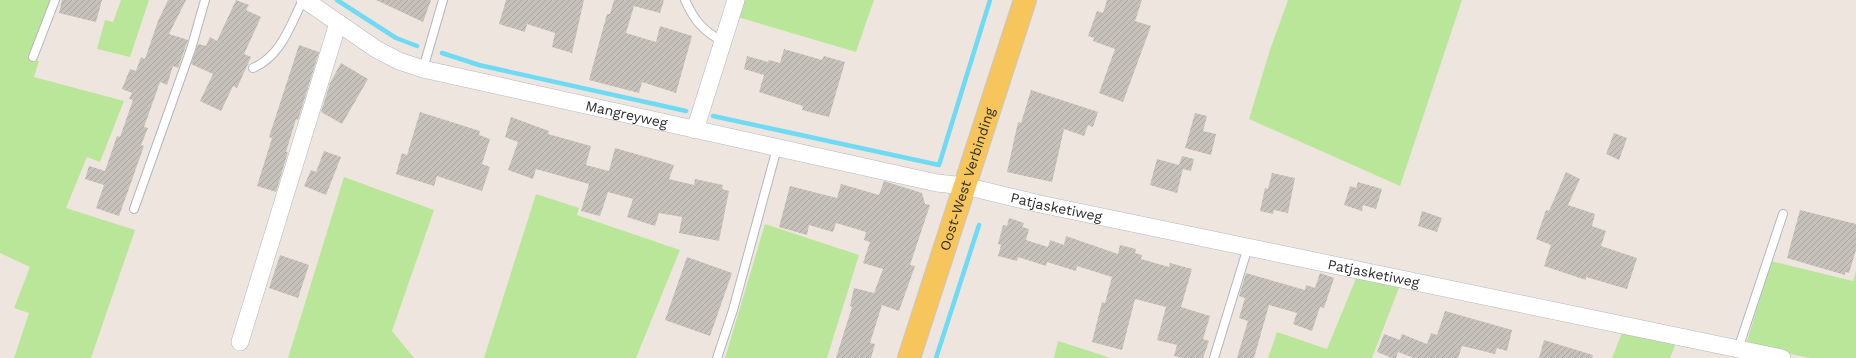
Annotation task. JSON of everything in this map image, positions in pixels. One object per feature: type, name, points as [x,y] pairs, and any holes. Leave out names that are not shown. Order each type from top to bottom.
[{"type":"main road","name":"Oost-West Verbinding","points":[[909,358],[1024,0]]},
{"type":"street","name":"Mangreyweg","points":[[304,0],[376,49],[399,61],[423,69],[937,183],[965,186]]},
{"type":"street","points":[[695,130],[736,0]]},
{"type":"street","points":[[240,342],[338,23]]},
{"type":"street","name":"Patjasketiweg","points":[[965,186],[1040,204],[1738,349],[1761,356],[1782,358]]},
{"type":"lane","points":[[33,57],[55,0]]},
{"type":"lane","points":[[134,209],[191,49],[205,0]]},
{"type":"lane","points":[[253,68],[264,63],[275,53],[304,0]]},
{"type":"lane","points":[[423,69],[443,0]]},
{"type":"lane","points":[[685,0],[697,22],[708,34],[722,41]]},
{"type":"lane","points":[[717,358],[733,310],[777,148]]},
{"type":"lane","points":[[1738,349],[1783,214]]},
{"type":"lane","points":[[1214,358],[1248,247]]},
{"type":"green space","points":[[0,0],[50,0],[29,58],[39,61],[34,77],[124,101],[100,162],[87,157],[66,208],[135,230],[91,358],[14,358],[29,313],[14,308],[30,267],[0,253]]},
{"type":"green space","points":[[121,0],[149,0],[130,57],[97,49],[105,20],[113,22]]},
{"type":"green space","points":[[739,0],[874,0],[856,52],[734,16]]},
{"type":"green space","points":[[1288,0],[1462,0],[1400,186],[1249,119],[1270,50]]},
{"type":"green space","points":[[344,177],[434,210],[392,331],[414,358],[288,358]]},
{"type":"green space","points":[[536,194],[579,208],[577,215],[680,250],[636,358],[484,358]]},
{"type":"green space","points":[[765,224],[859,255],[827,358],[725,358]]},
{"type":"green space","points":[[1771,261],[1853,281],[1856,271],[1856,358],[1810,358],[1746,345]]},
{"type":"green space","points":[[1357,276],[1400,285],[1372,358],[1268,358],[1277,332],[1327,349]]},
{"type":"green space","points":[[1622,333],[1676,343],[1670,358],[1612,358]]},
{"type":"green space","points":[[1058,341],[1111,358],[1054,358]]},
{"type":"building","points":[[62,0],[102,0],[96,22],[59,13]]},
{"type":"building","points":[[168,0],[186,0],[169,34],[188,40],[178,68],[173,66],[167,85],[160,82],[144,127],[148,128],[141,145],[144,146],[119,216],[96,208],[104,185],[85,179],[89,166],[105,171],[117,136],[120,137],[133,100],[129,99],[132,93],[122,89],[130,69],[136,71],[141,57],[145,59],[158,21]]},
{"type":"building","points":[[236,0],[249,5],[246,10],[261,17],[244,54],[251,57],[237,88],[233,86],[221,111],[200,101],[213,74],[191,64],[198,44],[206,46],[210,37],[217,41]]},
{"type":"building","points":[[376,0],[431,0],[423,22]]},
{"type":"building","points":[[506,0],[584,0],[572,53],[552,47],[555,33],[527,24],[525,32],[499,24]]},
{"type":"building","points":[[614,0],[664,0],[660,13],[634,6],[626,33],[656,42],[660,26],[692,36],[676,93],[642,82],[639,93],[589,80],[607,14],[610,14]]},
{"type":"building","points":[[1107,0],[1142,0],[1135,21],[1151,26],[1123,102],[1099,93],[1115,49],[1093,41],[1094,38],[1088,36],[1097,11],[1103,13]]},
{"type":"building","points":[[299,45],[319,52],[298,120],[296,119],[276,192],[257,186],[272,138],[269,137]]},
{"type":"building","points":[[784,49],[822,60],[824,56],[845,62],[829,117],[802,110],[803,106],[759,92],[764,75],[744,69],[747,56],[768,62],[769,60],[780,63]]},
{"type":"building","points":[[341,63],[368,79],[342,124],[321,112],[330,83]]},
{"type":"building","points":[[1031,90],[1098,112],[1093,127],[1088,125],[1084,136],[1064,129],[1052,182],[1007,172],[1018,122],[1021,123]]},
{"type":"building","points":[[420,112],[480,131],[479,135],[490,139],[482,164],[490,167],[482,191],[437,176],[434,186],[396,174],[402,153],[407,155]]},
{"type":"building","points":[[1195,113],[1207,116],[1203,131],[1216,134],[1211,155],[1185,148]]},
{"type":"building","points":[[511,117],[549,131],[548,134],[591,146],[586,165],[609,171],[615,148],[674,165],[669,179],[694,185],[695,179],[723,185],[722,189],[729,191],[719,241],[679,233],[682,217],[659,213],[655,226],[627,217],[633,199],[608,192],[600,216],[581,211],[589,184],[536,169],[533,179],[508,170],[518,142],[505,137]]},
{"type":"building","points":[[1614,133],[1627,138],[1619,160],[1606,154]]},
{"type":"building","points":[[324,151],[341,157],[326,195],[304,186],[311,170],[316,172]]},
{"type":"building","points":[[1182,156],[1194,159],[1191,171],[1183,169],[1177,193],[1150,185],[1157,159],[1179,165]]},
{"type":"building","points":[[1566,172],[1580,179],[1568,205],[1595,214],[1592,226],[1606,231],[1601,246],[1637,258],[1627,289],[1586,277],[1586,280],[1544,266],[1551,245],[1536,239],[1546,210],[1549,211]]},
{"type":"building","points":[[1272,173],[1295,178],[1288,213],[1274,210],[1273,214],[1260,211],[1265,188],[1268,189]]},
{"type":"building","points":[[884,181],[922,193],[925,204],[930,205],[910,265],[915,266],[899,311],[882,305],[870,343],[875,344],[871,358],[836,358],[852,307],[850,306],[854,288],[874,293],[883,269],[863,263],[870,242],[864,240],[866,232],[836,223],[833,232],[809,225],[807,235],[779,227],[790,186],[837,198],[841,184],[879,195]]},
{"type":"building","points":[[1358,182],[1382,189],[1376,209],[1363,205],[1362,211],[1344,205],[1350,186],[1356,188]]},
{"type":"building","points":[[1800,210],[1856,224],[1856,250],[1849,273],[1845,272],[1845,275],[1787,258]]},
{"type":"building","points":[[1422,211],[1442,218],[1437,232],[1418,226]]},
{"type":"building","points":[[1009,218],[1024,223],[1022,227],[1029,229],[1026,240],[1048,247],[1050,240],[1064,245],[1066,236],[1118,254],[1120,245],[1136,249],[1135,253],[1142,255],[1141,259],[1169,267],[1170,263],[1192,269],[1181,307],[1210,316],[1203,339],[1209,341],[1203,358],[1182,358],[1174,356],[1177,345],[1157,340],[1166,307],[1135,299],[1122,350],[1092,342],[1102,302],[1105,303],[1112,277],[1077,266],[1076,271],[1047,262],[1046,266],[1018,257],[1017,261],[998,256],[1001,245],[998,244],[1003,225],[1007,226]]},
{"type":"building","points":[[280,255],[309,265],[298,298],[269,288]]},
{"type":"building","points":[[687,257],[732,273],[710,336],[665,320]]},
{"type":"building","points":[[1246,273],[1305,290],[1306,285],[1315,288],[1320,273],[1334,278],[1324,308],[1320,307],[1312,331],[1293,324],[1297,313],[1269,305],[1254,358],[1237,358],[1248,321],[1239,318],[1245,298],[1239,296]]},
{"type":"building","points":[[1445,311],[1512,330],[1507,351],[1497,348],[1495,354],[1462,346],[1458,358],[1414,358],[1398,352],[1396,358],[1392,358],[1377,352],[1384,334],[1400,340],[1402,334],[1427,344],[1431,333],[1437,335]]},
{"type":"building","points":[[1544,340],[1593,355],[1592,358],[1539,358]]},
{"type":"waterway","points":[[337,0],[396,38],[417,46]]},
{"type":"waterway","points":[[713,116],[939,165],[990,0]]},
{"type":"waterway","points":[[442,53],[479,65],[686,111]]},
{"type":"waterway","points":[[936,358],[979,225]]}]
